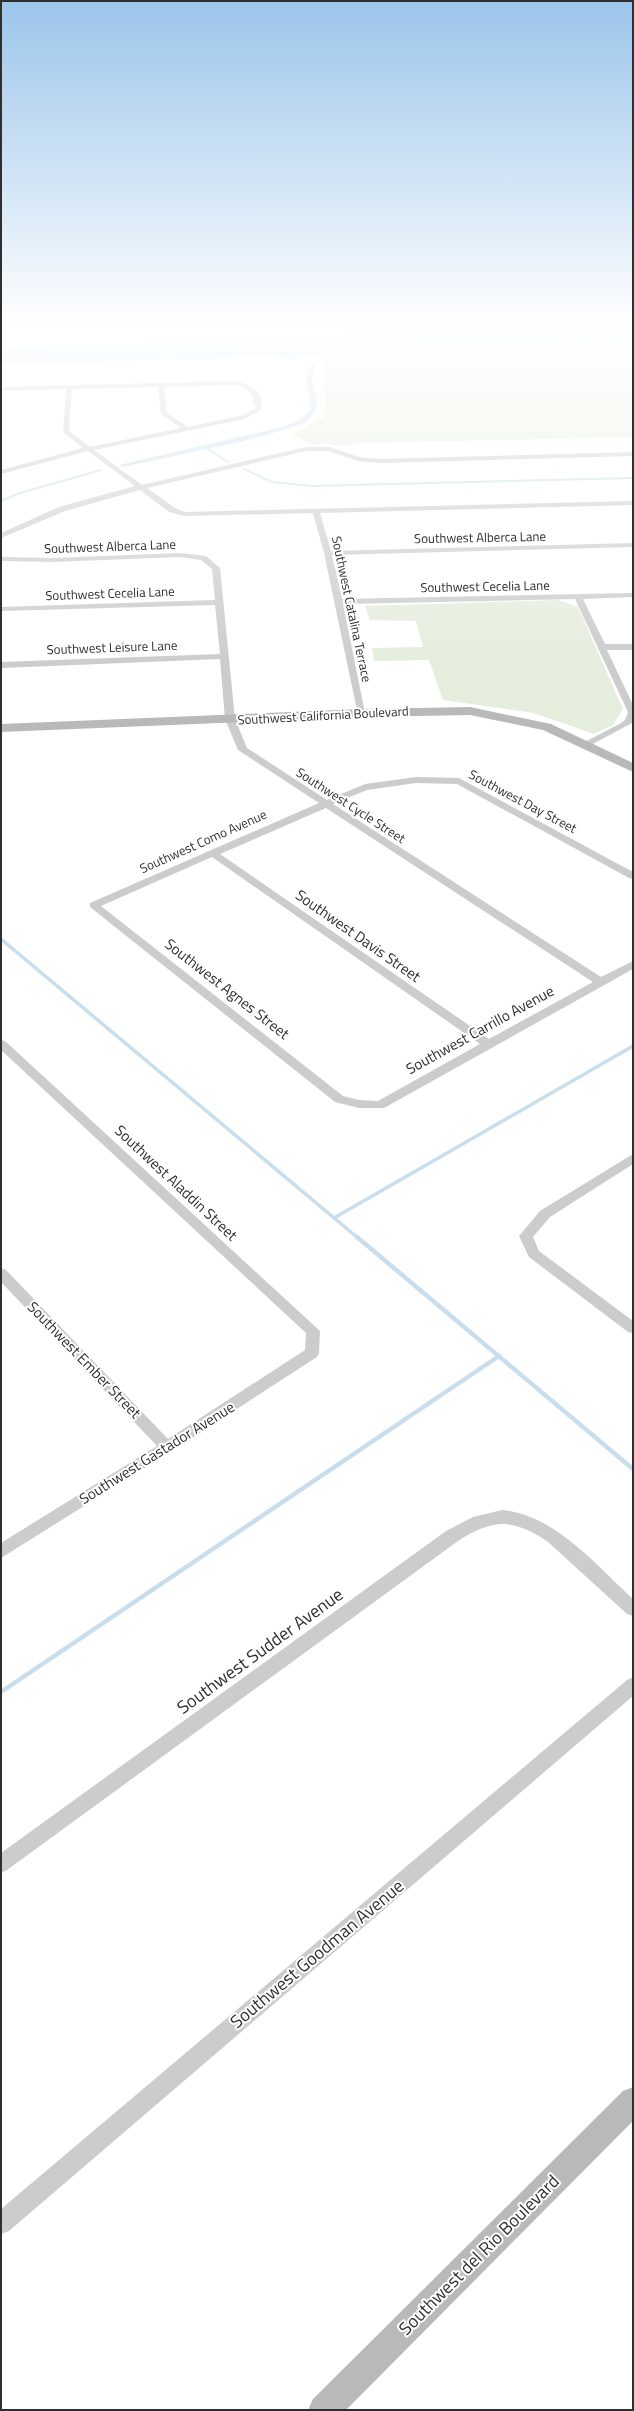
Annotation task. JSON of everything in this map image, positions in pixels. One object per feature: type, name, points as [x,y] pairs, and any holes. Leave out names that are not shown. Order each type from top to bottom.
[{"type":"street","points":[[80,443],[172,510],[185,514],[316,512],[633,503]]},
{"type":"street","points":[[1,472],[88,449],[120,443]]},
{"type":"street","points":[[1,536],[62,509],[141,487],[306,450],[329,449],[358,459],[380,461],[633,454]]},
{"type":"street","name":"Southwest Catalina Terrace","points":[[316,512],[328,553],[361,713]]},
{"type":"street","name":"Southwest Alberca Lane","points":[[328,553],[633,545]]},
{"type":"street","name":"Southwest Alberca Lane","points":[[1,559],[53,560],[180,555],[203,558],[216,568]]},
{"type":"street","name":"Southwest Cycle Street","points":[[216,568],[230,719],[243,750],[601,982]]},
{"type":"street","name":"Southwest Cecelia Lane","points":[[338,602],[633,595]]},
{"type":"street","points":[[578,597],[629,704],[631,717],[624,725],[586,744]]},
{"type":"street","name":"Southwest Cecelia Lane","points":[[1,609],[220,602]]},
{"type":"street","points":[[602,647],[633,647]]},
{"type":"street","name":"Southwest Leisure Lane","points":[[1,665],[225,656]]},
{"type":"street","name":"Southwest California Boulevard","points":[[1,728],[361,713],[470,711],[547,727],[586,744],[633,768]]},
{"type":"street","name":"Southwest Day Street","points":[[324,803],[365,787],[416,780],[459,782],[633,876]]},
{"type":"street","name":"Southwest Como Avenue","points":[[94,905],[324,803]]},
{"type":"street","name":"Southwest Davis Street","points":[[212,853],[488,1044]]},
{"type":"street","name":"Southwest Agnes Street","points":[[94,905],[339,1099]]},
{"type":"street","name":"Southwest Carrillo Avenue","points":[[339,1099],[359,1104],[380,1105],[633,964]]},
{"type":"street","name":"Southwest Aladdin Street","points":[[1,1044],[313,1331],[312,1353]]},
{"type":"street","points":[[633,1158],[545,1214],[526,1236],[534,1254],[633,1328]]},
{"type":"street","name":"Southwest Ember Street","points":[[1,1273],[167,1447]]},
{"type":"street","name":"Southwest Gastador Avenue","points":[[1,1551],[167,1447],[312,1353]]},
{"type":"street","name":"Southwest Sudder Avenue","points":[[1,1864],[468,1526],[494,1517],[509,1517],[526,1520],[553,1536],[633,1609]]},
{"type":"street","name":"Southwest Goodman Avenue","points":[[1,2223],[633,1685]]},
{"type":"street","name":"Southwest del Rio Boulevard","points":[[324,2410],[633,2101]]},
{"type":"green space","points":[[308,443],[385,443],[337,446],[323,443],[313,445]]},
{"type":"green space","points":[[558,600],[578,607],[623,709],[613,725],[594,734],[534,713],[443,700],[429,660],[374,661],[372,648],[423,647],[416,621],[370,620],[365,606]]},
{"type":"waterway","points":[[123,465],[229,443]]},
{"type":"waterway","points":[[205,447],[228,462]]},
{"type":"waterway","points":[[244,469],[272,482],[312,486],[633,478]]},
{"type":"waterway","points":[[1,501],[20,493],[101,470]]},
{"type":"waterway","points":[[1,939],[334,1218]]},
{"type":"waterway","points":[[334,1218],[633,1046]]},
{"type":"waterway","points":[[334,1218],[358,1238]]},
{"type":"waterway","points":[[357,1237],[499,1356]]},
{"type":"waterway","points":[[1,1692],[499,1356]]},
{"type":"waterway","points":[[499,1356],[633,1469]]}]
